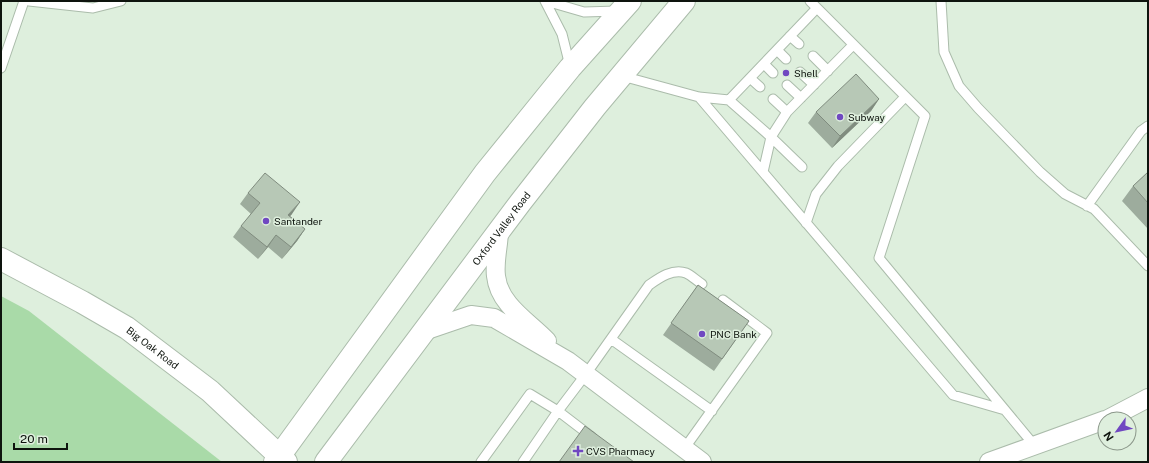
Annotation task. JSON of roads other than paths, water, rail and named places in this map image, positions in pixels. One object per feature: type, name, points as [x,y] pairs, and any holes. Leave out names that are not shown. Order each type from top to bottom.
[{"type":"main road","name":"Oxford Valley Road","points":[[326,462],[499,230],[590,113],[684,1]]},
{"type":"main road","points":[[280,460],[485,173],[570,68],[625,6]]},
{"type":"main road","name":"Big Oak Road","points":[[1,259],[127,328],[210,391],[280,460]]},
{"type":"street","points":[[499,230],[496,275],[497,284],[501,293],[509,304],[568,361]]},
{"type":"street","points":[[424,331],[471,315],[494,318],[568,361],[684,450],[702,462]]},
{"type":"street","points":[[1122,411],[1148,398]]},
{"type":"street","points":[[989,462],[1097,422]]},
{"type":"lane","points":[[1,68],[24,1]]},
{"type":"lane","points":[[29,1],[93,8],[122,1]]},
{"type":"lane","points":[[545,1],[584,12],[625,6]]},
{"type":"lane","points":[[545,1],[562,34],[570,68]]},
{"type":"lane","points":[[810,1],[924,116],[879,258],[1034,445]]},
{"type":"lane","points":[[941,1],[944,52],[959,86],[978,108],[1040,172],[1065,194],[1094,210],[1148,266]]},
{"type":"lane","points":[[729,100],[817,8]]},
{"type":"lane","points":[[790,36],[799,44]]},
{"type":"lane","points":[[763,172],[770,136],[788,112],[854,45]]},
{"type":"lane","points":[[777,50],[786,59]]},
{"type":"lane","points":[[813,56],[828,71]]},
{"type":"lane","points":[[764,64],[773,73]]},
{"type":"lane","points":[[800,72],[814,85]]},
{"type":"lane","points":[[622,76],[699,97],[729,100],[770,136],[802,167]]},
{"type":"lane","points":[[750,78],[760,87]]},
{"type":"lane","points":[[787,85],[801,98]]},
{"type":"lane","points":[[699,97],[953,395],[1005,410]]},
{"type":"lane","points":[[806,223],[816,194],[838,166],[906,97]]},
{"type":"lane","points":[[773,99],[788,112]]},
{"type":"lane","points":[[1087,206],[1141,131],[1148,126]]},
{"type":"lane","points":[[523,462],[649,285],[660,277],[678,272],[686,273],[702,284]]},
{"type":"lane","points":[[684,450],[767,333],[723,300]]},
{"type":"lane","points":[[611,339],[712,411]]},
{"type":"lane","points":[[481,462],[530,394],[558,411],[600,443]]},
{"type":"place","name":"Shell","points":[[786,73]]},
{"type":"place","name":"Subway","points":[[840,117]]},
{"type":"place","name":"Santander","points":[[266,221]]},
{"type":"place","name":"PNC Bank","points":[[702,334]]},
{"type":"place","name":"CVS Pharmacy","points":[[578,451]]}]
